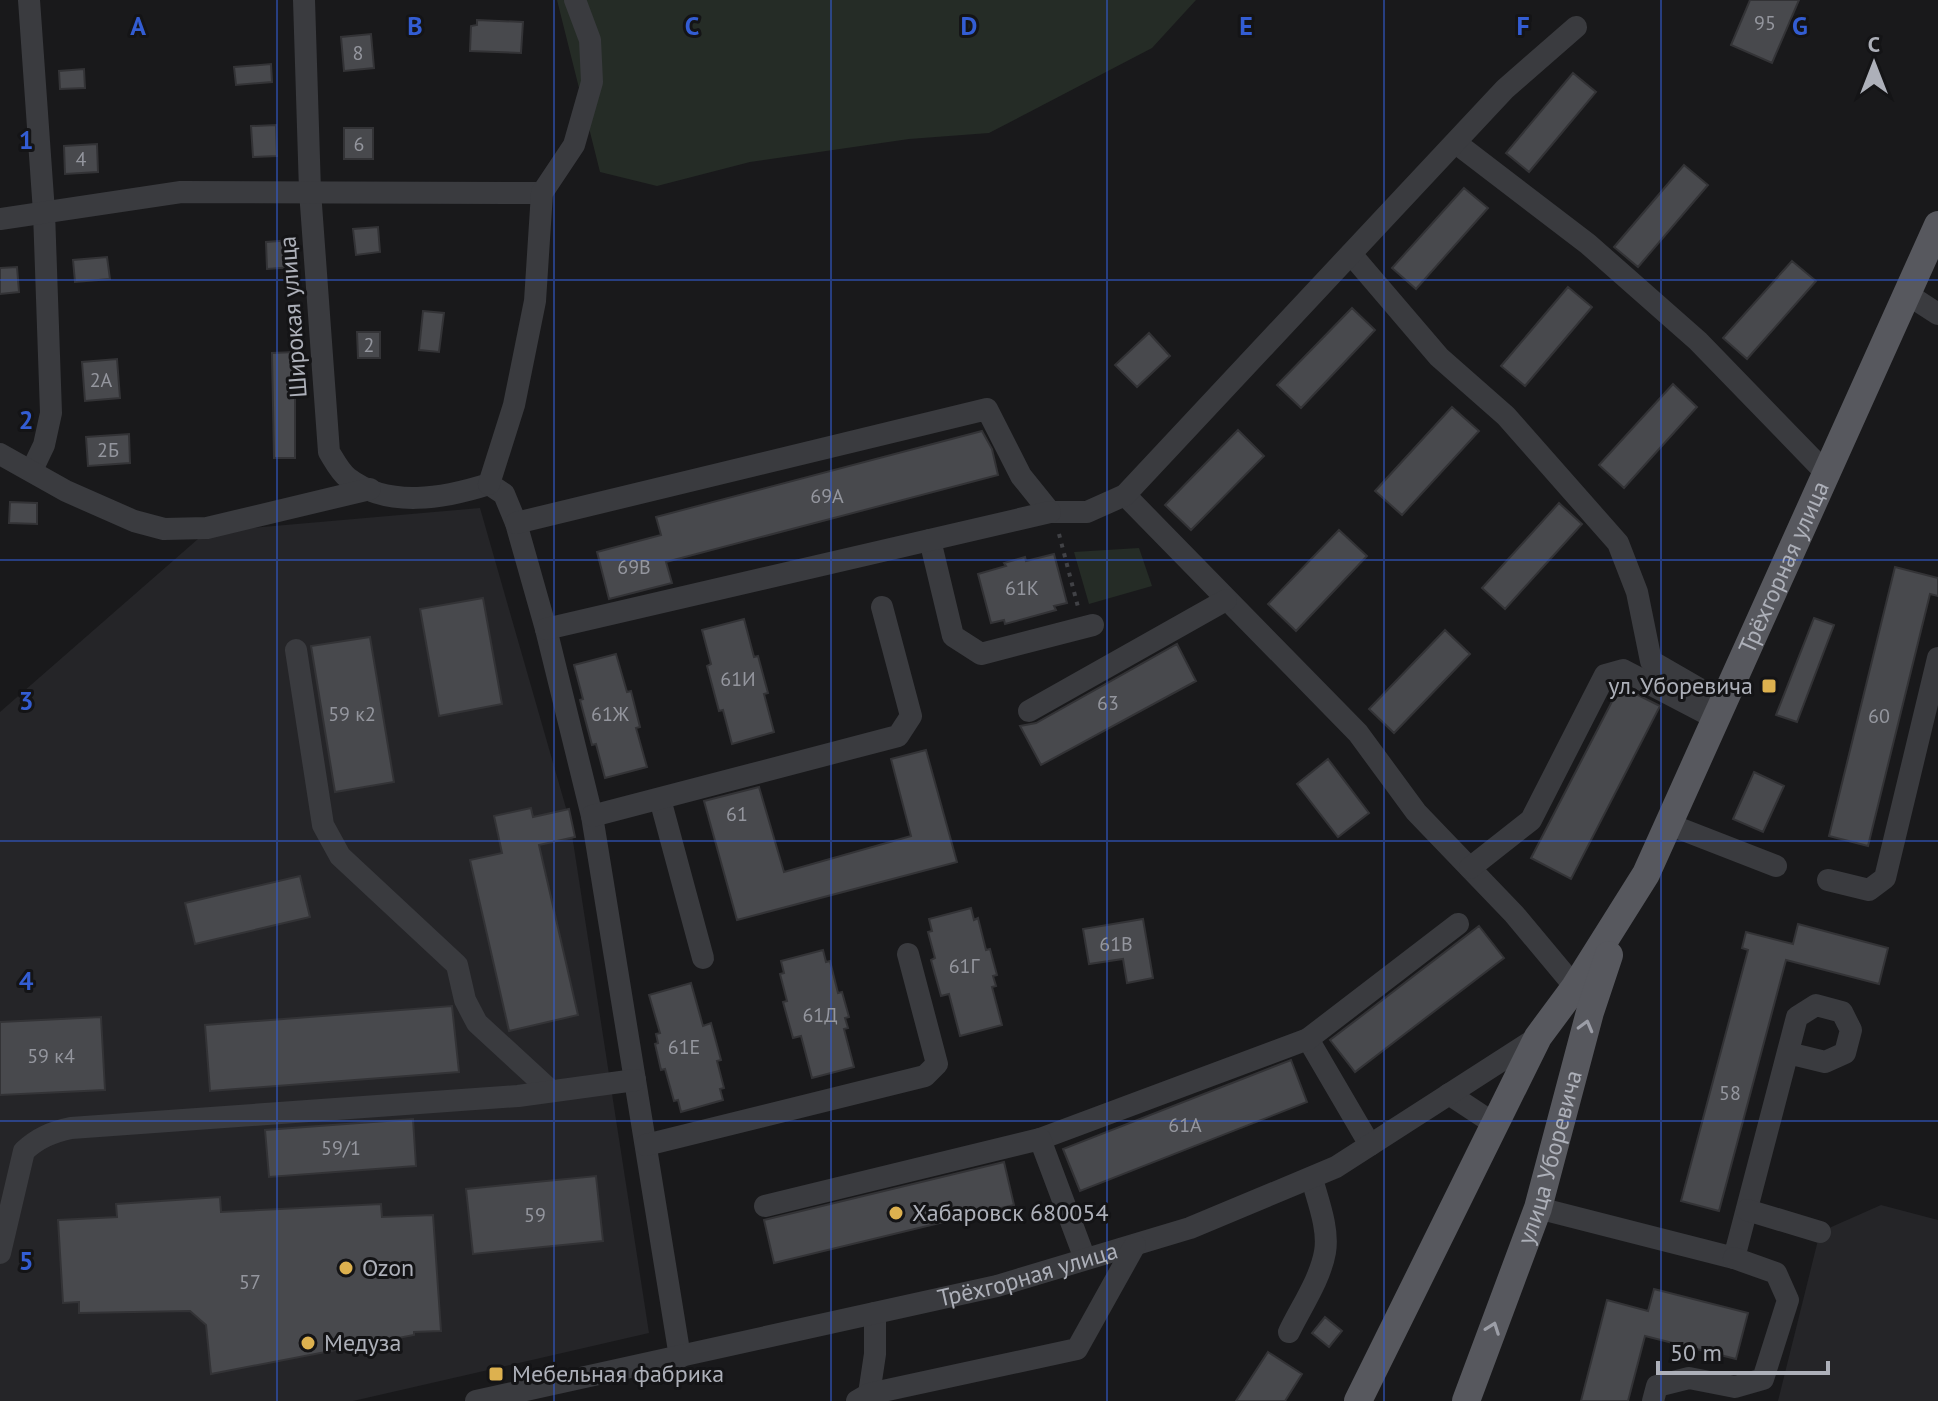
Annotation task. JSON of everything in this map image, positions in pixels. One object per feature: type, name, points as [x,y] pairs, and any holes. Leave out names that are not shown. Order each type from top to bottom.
[{"type":"main road","name":"Трёхгорная улица","points":[[1626,910],[1646,874],[1938,225]]},
{"type":"main road","name":"улица Уборевича","points":[[1358,1401],[1538,1037],[1626,910]]},
{"type":"main road","name":"улица Уборевича","points":[[1466,1401],[1538,1208],[1590,1012],[1626,910]]},
{"type":"street","points":[[29,0],[44,212],[51,413],[44,445],[32,470]]},
{"type":"street","name":"Широкая улица","points":[[304,0],[310,191],[329,452],[346,477],[370,489],[411,499],[451,496],[489,484]]},
{"type":"street","points":[[575,0],[590,40],[592,82],[574,145],[542,193],[535,301],[514,405],[489,484],[504,494],[516,523],[546,629],[592,816],[680,1357]]},
{"type":"street","points":[[546,629],[1052,512],[1087,512],[1125,495],[1505,89],[1576,27]]},
{"type":"street","points":[[1456,143],[1588,244],[1698,341],[1826,473]]},
{"type":"street","points":[[0,219],[181,192],[542,193]]},
{"type":"street","points":[[1351,254],[1439,357],[1506,416],[1618,543],[1637,592],[1651,661],[1718,710]]},
{"type":"street","points":[[1907,294],[1938,314]]},
{"type":"street","points":[[516,523],[987,409],[1021,476],[1052,512]]},
{"type":"street","points":[[0,454],[66,491],[134,521],[164,529],[207,528],[370,489]]},
{"type":"street","points":[[1125,495],[1358,733],[1416,812],[1514,914],[1575,987]]},
{"type":"street","points":[[930,540],[953,636],[981,654],[1088,626]]},
{"type":"street","points":[[1029,711],[1226,600]]},
{"type":"street","points":[[592,816],[898,736],[911,716],[882,607]]},
{"type":"street","points":[[296,650],[323,825],[340,856],[457,965],[465,1000],[477,1023],[551,1091]]},
{"type":"street","points":[[1828,880],[1869,890],[1885,878],[1938,658]]},
{"type":"street","points":[[1470,868],[1531,820],[1605,675],[1623,670],[1718,710]]},
{"type":"street","points":[[660,799],[703,958]]},
{"type":"street","points":[[1668,824],[1776,866]]},
{"type":"street","points":[[765,1206],[1040,1139],[1308,1039],[1458,924]]},
{"type":"street","points":[[646,1145],[925,1076],[937,1064],[908,954]]},
{"type":"street","name":"Трёхгорная улица","points":[[476,1401],[545,1394],[680,1357],[997,1286],[1190,1228],[1336,1167],[1538,1037]]},
{"type":"street","points":[[1308,1039],[1370,1145]]},
{"type":"street","points":[[1734,1258],[1788,1053]]},
{"type":"street","points":[[0,1253],[24,1151],[36,1140],[53,1132],[71,1128],[551,1091],[635,1080]]},
{"type":"street","points":[[1449,1094],[1493,1123]]},
{"type":"street","points":[[1040,1139],[1085,1259]]},
{"type":"street","points":[[1289,1332],[1320,1269],[1325,1250],[1322,1220],[1312,1179]]},
{"type":"street","points":[[1538,1208],[1734,1258],[1776,1273],[1788,1300],[1763,1379],[1735,1387],[1689,1378],[1657,1386],[1653,1401]]},
{"type":"street","points":[[1747,1210],[1820,1232]]},
{"type":"street","points":[[875,1313],[875,1354],[863,1398],[1077,1349],[1135,1245]]},
{"type":"path","points":[[1052,512],[1088,626]]},
{"type":"shaded area","points":[[557,0],[1196,0],[1152,48],[989,133],[909,139],[750,162],[657,186],[600,172]]},
{"type":"shaded area","points":[[480,508],[570,822],[649,1333],[353,1401],[0,1401],[0,712],[206,532]]},
{"type":"shaded area","points":[[1139,548],[1152,586],[1089,604],[1074,552]]},
{"type":"shaded area","points":[[1881,1205],[1938,1220],[1938,1401],[1778,1401],[1820,1232]]},
{"type":"building","points":[[1750,0],[1799,0],[1772,63],[1731,45]]},
{"type":"building","points":[[477,20],[523,22],[521,53],[470,51],[471,26],[477,25]]},
{"type":"building","points":[[371,34],[374,68],[344,71],[341,37]]},
{"type":"building","points":[[271,64],[272,82],[236,85],[234,67]]},
{"type":"building","points":[[84,69],[85,88],[60,89],[59,71]]},
{"type":"building","points":[[1573,73],[1596,92],[1529,172],[1506,153]]},
{"type":"building","points":[[276,125],[277,156],[253,157],[251,126]]},
{"type":"building","points":[[344,128],[373,128],[373,159],[344,159]]},
{"type":"building","points":[[97,144],[98,172],[65,174],[64,146]]},
{"type":"building","points":[[1684,165],[1708,185],[1638,267],[1614,247]]},
{"type":"building","points":[[1464,188],[1488,208],[1416,289],[1392,268]]},
{"type":"building","points":[[378,227],[380,252],[356,255],[353,229]]},
{"type":"building","points":[[292,240],[294,267],[267,269],[266,242]]},
{"type":"building","points":[[107,257],[110,279],[75,282],[73,260]]},
{"type":"building","points":[[1792,261],[1816,281],[1747,359],[1723,338]]},
{"type":"building","points":[[17,267],[19,292],[0,294],[0,268]]},
{"type":"building","points":[[1568,287],[1592,307],[1525,386],[1501,366]]},
{"type":"building","points":[[1352,308],[1375,330],[1301,408],[1277,385]]},
{"type":"building","points":[[423,311],[444,313],[439,352],[419,350]]},
{"type":"building","points":[[357,332],[380,332],[380,358],[358,358]]},
{"type":"building","points":[[1149,333],[1170,356],[1137,387],[1115,365]]},
{"type":"building","points":[[295,352],[295,458],[274,458],[272,353]]},
{"type":"building","points":[[117,359],[120,398],[85,401],[82,362]]},
{"type":"building","points":[[1673,384],[1697,407],[1624,488],[1599,465]]},
{"type":"building","points":[[1452,407],[1479,431],[1402,515],[1375,491]]},
{"type":"building","points":[[1238,430],[1264,456],[1191,530],[1165,505]]},
{"type":"building","points":[[982,431],[992,449],[998,475],[666,562],[672,583],[609,599],[597,552],[661,535],[656,517]]},
{"type":"building","points":[[129,434],[130,463],[88,466],[86,437]]},
{"type":"building","points":[[10,502],[37,503],[37,524],[9,523]]},
{"type":"building","points":[[1559,503],[1582,524],[1505,609],[1482,588]]},
{"type":"building","points":[[1339,530],[1367,556],[1296,631],[1268,604]]},
{"type":"building","points":[[1054,554],[1067,603],[1054,606],[1056,610],[1005,624],[1004,620],[991,623],[978,574],[1025,557],[1026,561]]},
{"type":"building","points":[[1895,567],[1938,578],[1938,596],[1930,594],[1868,846],[1829,836]]},
{"type":"building","points":[[483,598],[502,704],[439,716],[420,609]]},
{"type":"building","points":[[1814,618],[1834,625],[1797,722],[1776,715]]},
{"type":"building","points":[[744,619],[768,693],[764,694],[774,732],[732,744],[707,666],[711,664],[702,630]]},
{"type":"building","points":[[1445,630],[1470,654],[1394,733],[1369,709]]},
{"type":"building","points":[[370,637],[394,782],[335,792],[311,646]]},
{"type":"building","points":[[1177,644],[1196,681],[1041,765],[1020,726],[1036,723]]},
{"type":"building","points":[[616,654],[627,692],[631,691],[640,727],[636,728],[647,767],[605,778],[596,744],[592,745],[574,665]]},
{"type":"building","points":[[1620,686],[1660,706],[1571,879],[1531,858]]},
{"type":"building","points":[[926,750],[957,862],[737,920],[704,801],[759,787],[784,872],[911,836],[891,759]]},
{"type":"building","points":[[1328,759],[1369,813],[1338,837],[1297,784]]},
{"type":"building","points":[[1754,772],[1784,786],[1763,832],[1733,819]]},
{"type":"building","points":[[531,808],[533,817],[569,809],[575,837],[539,845],[578,1015],[509,1031],[470,860],[502,853],[494,816]]},
{"type":"building","points":[[300,876],[310,917],[195,944],[185,903]]},
{"type":"building","points":[[971,908],[974,920],[978,918],[986,950],[990,949],[997,975],[993,976],[996,986],[992,987],[1002,1025],[960,1036],[949,994],[941,996],[931,960],[935,958],[928,932],[932,931],[929,919]]},
{"type":"building","points":[[1143,919],[1153,978],[1127,983],[1123,959],[1089,964],[1083,929]]},
{"type":"building","points":[[1798,924],[1888,948],[1879,984],[1786,960],[1719,1211],[1681,1201],[1748,950],[1742,948],[1746,932],[1793,944]]},
{"type":"building","points":[[1479,926],[1504,958],[1355,1072],[1330,1040]]},
{"type":"building","points":[[823,950],[826,962],[830,961],[838,993],[842,992],[849,1017],[845,1018],[848,1028],[844,1029],[854,1067],[812,1078],[801,1036],[793,1038],[783,1002],[787,1001],[780,974],[784,973],[781,961]]},
{"type":"building","points":[[691,983],[703,1026],[711,1023],[721,1060],[717,1061],[724,1088],[720,1089],[723,1100],[681,1112],[678,1100],[674,1101],[665,1069],[661,1070],[655,1044],[658,1043],[656,1034],[660,1033],[649,995]]},
{"type":"building","points":[[452,1006],[459,1072],[210,1091],[205,1025]]},
{"type":"building","points":[[101,1017],[105,1090],[0,1095],[0,1022]]},
{"type":"building","points":[[1291,1060],[1307,1102],[1080,1191],[1063,1149]]},
{"type":"building","points":[[413,1119],[416,1166],[269,1177],[265,1130]]},
{"type":"building","points":[[1004,1162],[1014,1205],[774,1263],[764,1220]]},
{"type":"building","points":[[596,1176],[603,1241],[473,1254],[466,1189]]},
{"type":"building","points":[[220,1197],[221,1212],[381,1204],[382,1217],[433,1215],[441,1331],[414,1332],[414,1335],[211,1374],[206,1325],[190,1311],[79,1313],[79,1302],[63,1303],[58,1220],[117,1217],[116,1204]]},
{"type":"building","points":[[1654,1289],[1748,1313],[1736,1359],[1645,1336],[1628,1401],[1581,1401],[1607,1300],[1648,1311]]},
{"type":"building","points":[[1325,1317],[1342,1331],[1329,1347],[1312,1333]]},
{"type":"building","points":[[1268,1352],[1302,1374],[1285,1401],[1236,1401]]},
{"type":"place","name":"ул. Уборевича","points":[[1769,686]]},
{"type":"place","name":"Хабаровск 680054","points":[[896,1213]]},
{"type":"place","name":"Ozon","points":[[346,1268]]},
{"type":"place","name":"Медуза","points":[[308,1343]]},
{"type":"place","name":"Мебельная фабрика","points":[[496,1374]]}]
